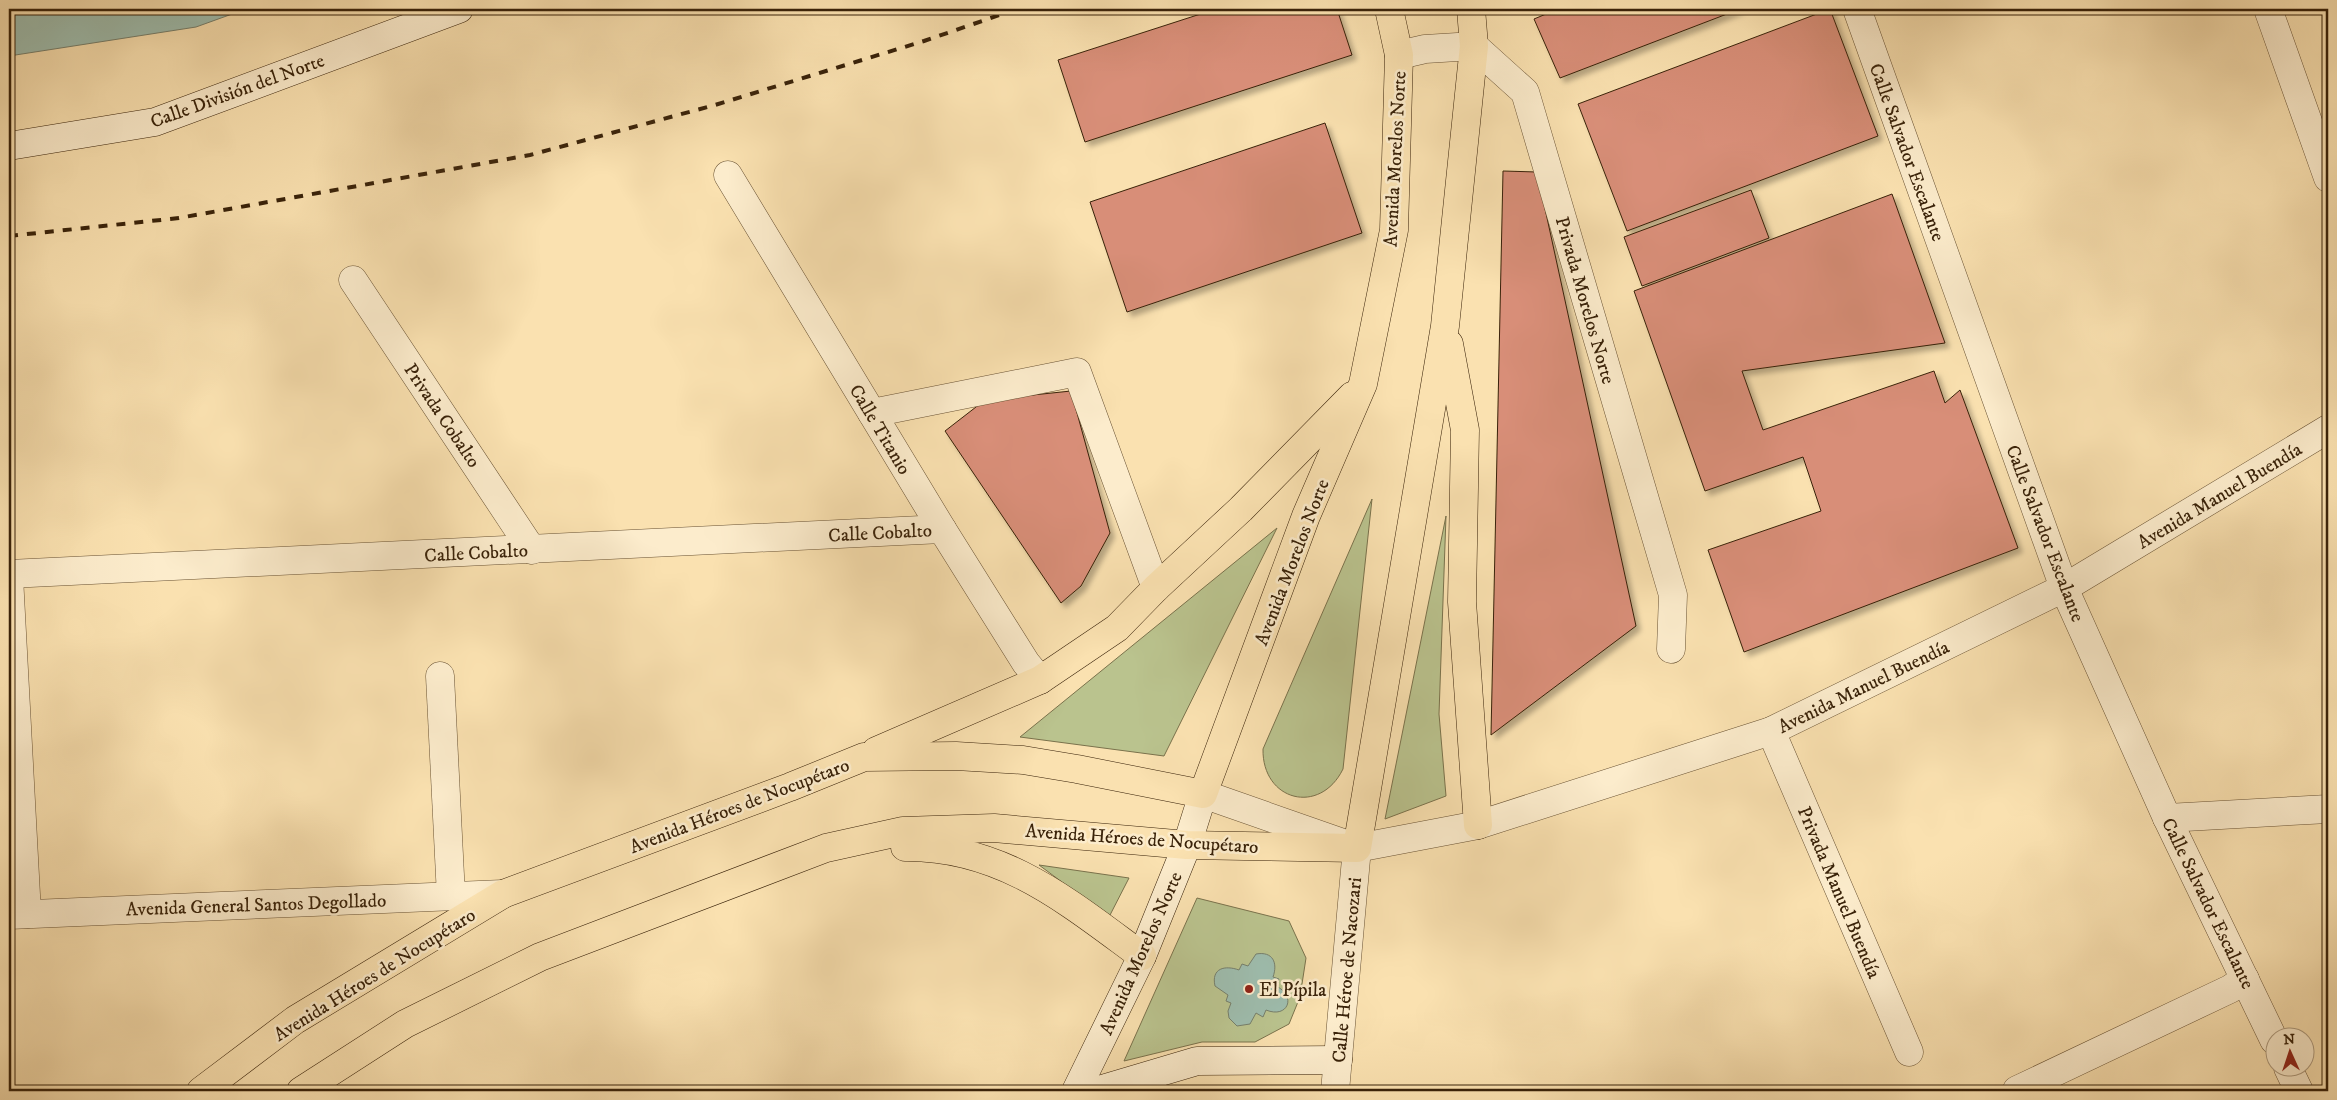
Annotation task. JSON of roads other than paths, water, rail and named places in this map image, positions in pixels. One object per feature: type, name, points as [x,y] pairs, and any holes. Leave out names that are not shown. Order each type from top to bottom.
[{"type":"main road","name":"Avenida Morelos Norte","points":[[1203,794],[1306,516],[1363,384],[1394,230],[1399,55],[1389,9]]},
{"type":"main road","points":[[1357,848],[1445,326],[1474,46],[1471,9]]},
{"type":"main road","points":[[1445,326],[1465,430],[1462,602],[1478,825]]},
{"type":"main road","points":[[864,757],[1040,680],[1117,628],[1156,588],[1242,509],[1363,384]]},
{"type":"main road","name":"Avenida Héroes de Nocupétaro","points":[[202,1091],[295,1020],[503,894],[790,787],[864,757],[956,756],[1023,760],[1203,794]]},
{"type":"main road","name":"Avenida Héroes de Nocupétaro","points":[[301,1091],[405,1024],[540,957],[826,848],[903,831],[994,828],[1187,845],[1357,848]]},
{"type":"main road","points":[[826,848],[933,847],[981,858],[1036,881],[1142,956]]},
{"type":"street","name":"Calle División del Norte","points":[[9,146],[155,122],[460,9]]},
{"type":"street","name":"Calle Salvador Escalante","points":[[1857,9],[2064,588],[2167,818],[2268,1028]]},
{"type":"street","points":[[2268,9],[2328,178]]},
{"type":"street","points":[[1399,55],[1425,49],[1474,46]]},
{"type":"street","name":"Privada Morelos Norte","points":[[1474,46],[1525,92],[1673,595],[1671,649]]},
{"type":"street","name":"Calle Titanio","points":[[728,175],[942,529],[1026,663],[1040,680]]},
{"type":"street","name":"Privada Cobalto","points":[[353,280],[532,550]]},
{"type":"street","points":[[872,413],[1076,372],[1156,588]]},
{"type":"street","name":"Avenida Manuel Buendía","points":[[1357,848],[1478,825],[1771,731],[2064,588],[2328,429]]},
{"type":"street","name":"Calle Cobalto","points":[[9,576],[942,529]]},
{"type":"street","points":[[9,576],[18,915]]},
{"type":"street","points":[[440,676],[450,896]]},
{"type":"street","name":"Privada Manuel Buendía","points":[[1771,731],[1909,1052]]},
{"type":"street","name":"Avenida Héroes de Nocupétaro","points":[[1203,794],[1357,848]]},
{"type":"street","name":"Avenida Morelos Norte","points":[[1076,1091],[1142,956],[1187,845],[1203,794]]},
{"type":"street","points":[[2167,818],[2328,809]]},
{"type":"street","name":"Calle Héroe de Nacozari","points":[[1335,1091],[1357,848]]},
{"type":"street","name":"Avenida General Santos Degollado","points":[[18,915],[503,894]]},
{"type":"street","points":[[2017,1090],[2230,989],[2245,979]]},
{"type":"street","points":[[1096,1091],[1197,1061],[1338,1060]]},
{"type":"street","points":[[2293,1078],[2299,1091]]},
{"type":"railway","points":[[9,236],[179,218],[530,155],[715,105],[924,41],[1017,9]]},
{"type":"place","name":"El Pípila","points":[[1249,989]]}]
